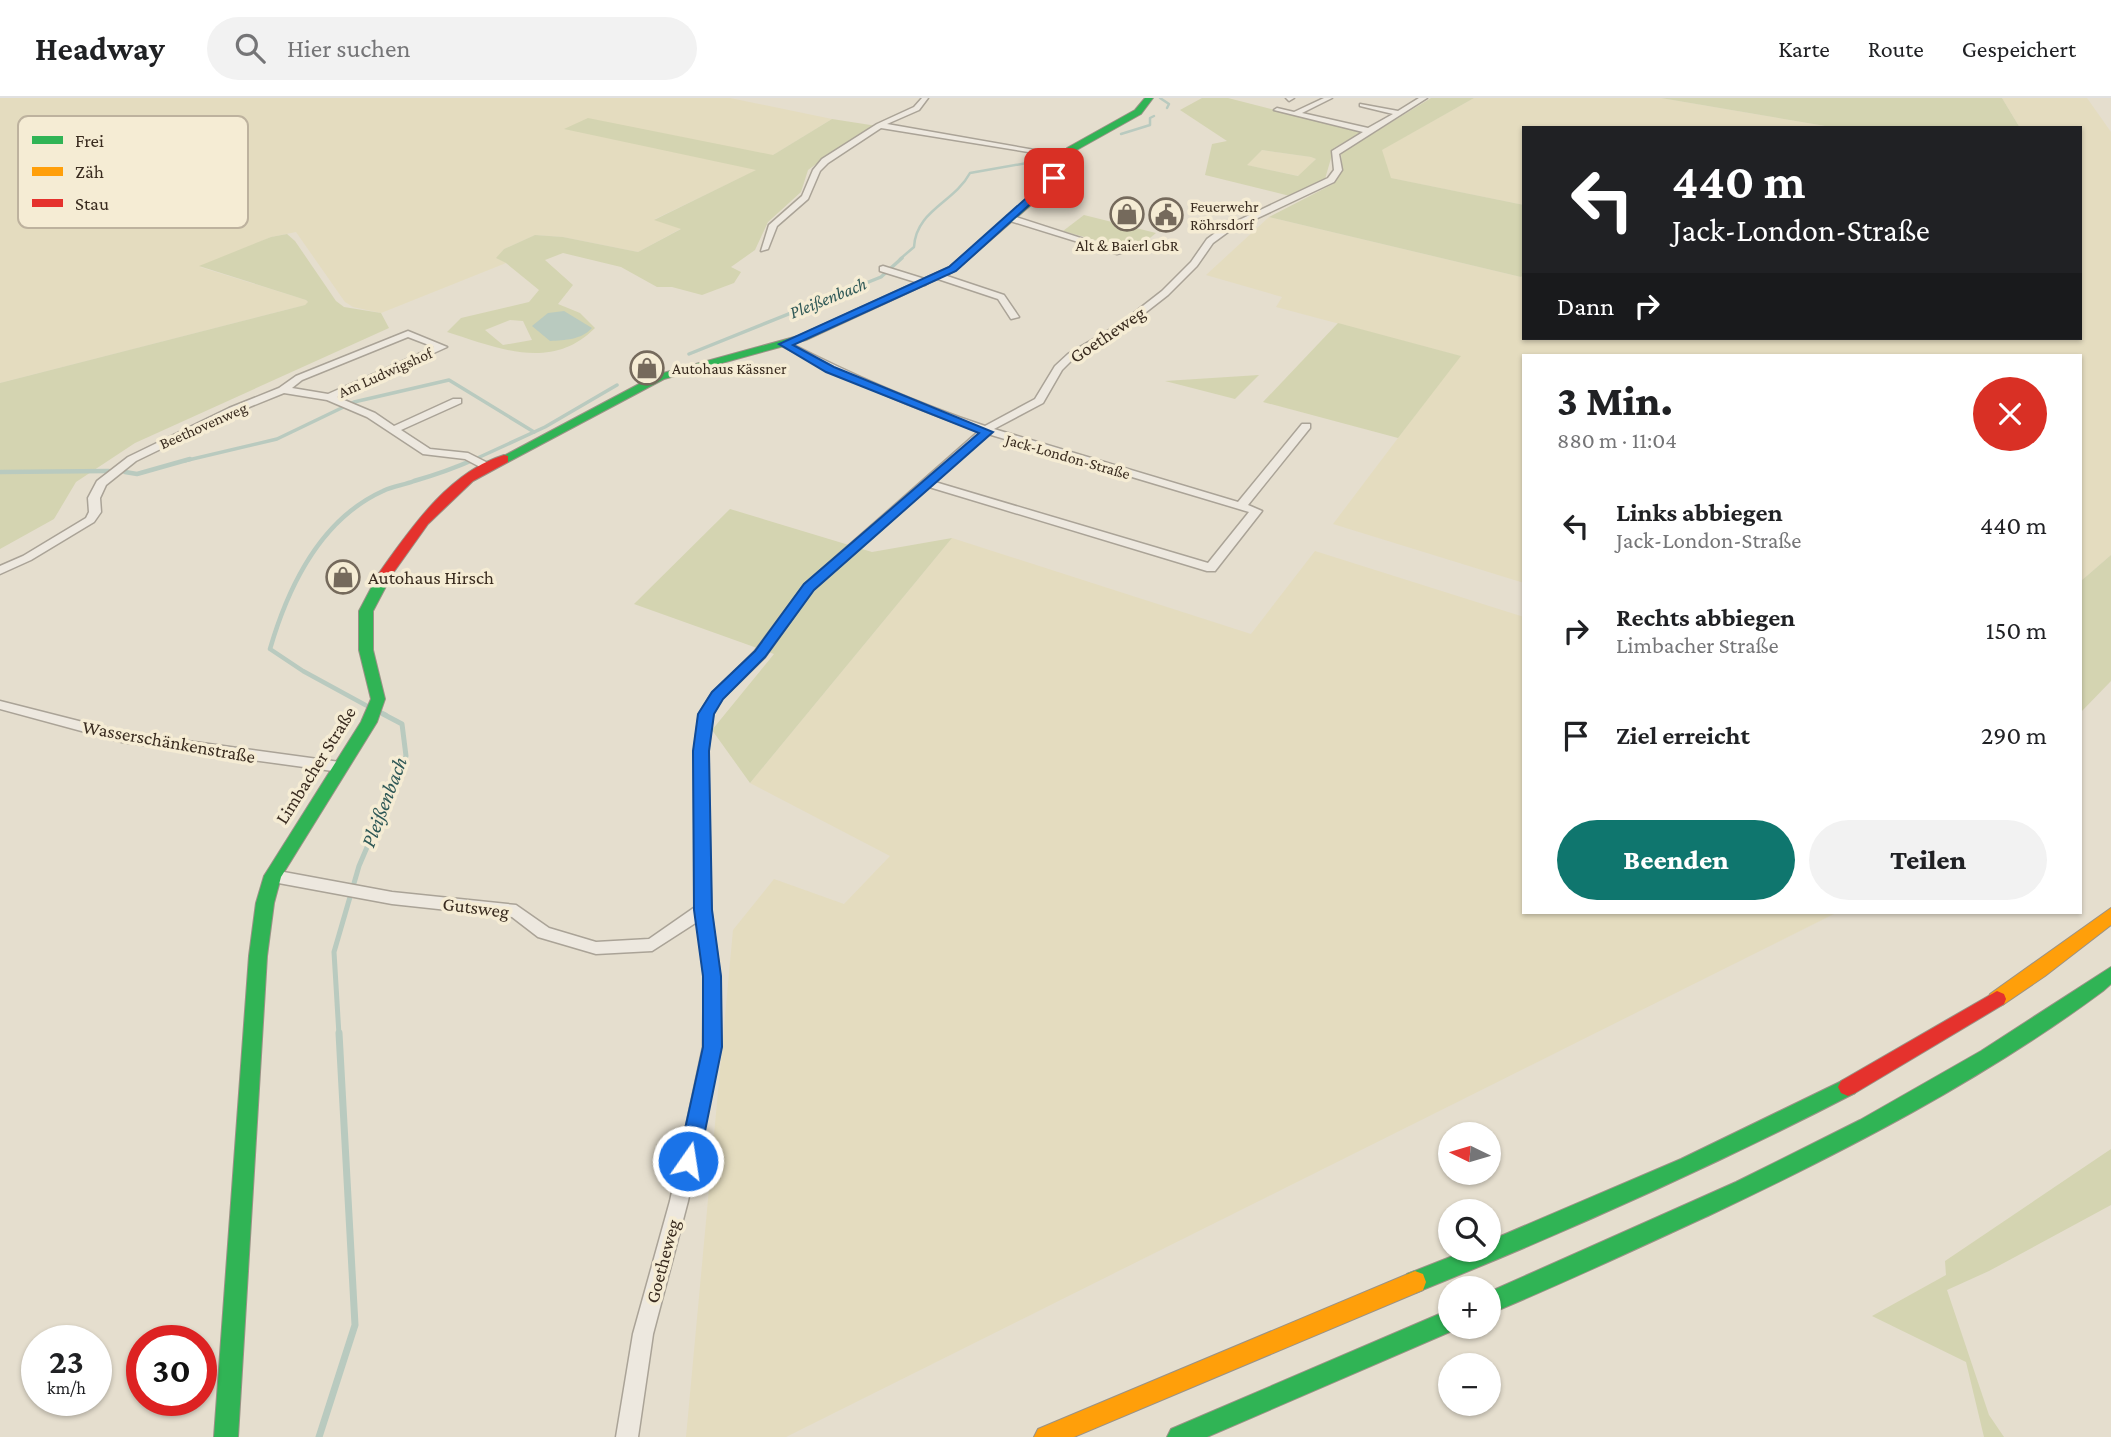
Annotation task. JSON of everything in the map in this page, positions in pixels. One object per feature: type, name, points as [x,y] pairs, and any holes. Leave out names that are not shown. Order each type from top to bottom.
[{"type":"main road","name":"Limbacher Straße","points":[[226,1437],[258,956],[265,903],[273,876],[369,722],[378,699],[364,630],[366,611],[390,565],[423,521],[477,462],[660,377],[785,344],[932,279],[960,263],[1051,183],[1065,156],[1079,144],[1138,113],[1149,98]]},
{"type":"main road","points":[[1046,1437],[1625,1195],[1838,1094],[1931,1041],[2068,951],[2111,915]]},
{"type":"main road","points":[[1501,1298],[1653,1231],[1874,1123],[1964,1073],[2111,974]]},
{"type":"main road","points":[[1179,1437],[1438,1326]]},
{"type":"street","points":[[764,249],[773,225],[806,197],[817,170],[825,161],[879,125],[923,104],[925,98]]},
{"type":"street","points":[[1297,113],[1329,98]]},
{"type":"street","name":"Goetheweg","points":[[627,1437],[643,1334],[679,1201],[712,1047],[712,976],[703,910],[701,751],[706,714],[718,696],[760,654],[809,587],[994,424],[1039,401],[1059,368],[1071,356],[1124,325],[1165,293],[1194,264],[1210,241],[1225,230],[1294,200],[1331,180],[1338,170],[1335,153],[1424,98]]},
{"type":"street","points":[[1362,105],[1398,114]]},
{"type":"street","points":[[1277,110],[1370,131]]},
{"type":"street","points":[[879,125],[1065,156]]},
{"type":"street","points":[[1010,218],[1120,252]]},
{"type":"street","points":[[883,270],[932,279],[1000,297],[1014,317]]},
{"type":"street","name":"Beethovenweg","points":[[0,570],[27,558],[90,520],[95,512],[94,498],[101,483],[132,459],[233,410],[284,390],[299,379],[408,334],[442,347]]},
{"type":"street","name":"Jack-London-Straße","points":[[785,344],[830,369],[988,432],[1241,506]]},
{"type":"street","name":"Am Ludwigshof","points":[[329,397],[442,347]]},
{"type":"street","name":"Am Ludwigshof","points":[[284,390],[329,397],[371,415],[427,452],[477,462]]},
{"type":"street","points":[[394,430],[457,401]]},
{"type":"street","points":[[928,483],[1212,568],[1256,511],[1241,506],[1306,426]]},
{"type":"street","name":"Wasserschänkenstraße","points":[[0,705],[122,737],[340,767]]},
{"type":"street","name":"Gutsweg","points":[[273,876],[370,894],[516,911],[544,933],[596,948],[652,945],[703,910]]},
{"type":"shaded area","points":[[0,98],[730,98],[832,119],[773,155],[757,170],[655,219],[682,228],[638,252],[563,237],[535,235],[504,249],[497,258],[506,263],[381,313],[353,307],[345,302],[296,232],[271,237],[200,267],[309,303],[0,383]]},
{"type":"shaded area","points":[[1474,98],[1661,98],[1825,126],[1522,126],[1522,205],[1390,178],[1381,150]]},
{"type":"shaded area","points":[[2002,98],[2087,98],[2111,132],[2111,555],[2082,580],[2082,354],[1522,354],[1522,582],[1333,524],[1460,356],[1276,307],[1282,297],[1206,275],[1269,217],[1522,276],[1522,340],[2082,340],[2082,126],[2019,126]]},
{"type":"shaded area","points":[[1262,150],[1316,159],[1299,176],[1246,165]]},
{"type":"shaded area","points":[[564,311],[592,328],[578,337],[550,341],[532,326],[548,313]]},
{"type":"shaded area","points":[[952,538],[1251,634],[1315,551],[1522,616],[1522,914],[1834,914],[786,1437],[686,1437],[733,930],[774,879],[844,904],[890,856],[750,783]]},
{"type":"green space","points":[[1202,98],[1228,98],[1362,132],[1334,148],[1325,179],[1294,197],[1205,175],[1212,144],[1227,141],[1180,110]],"holes":[[[1262,150],[1316,159],[1298,176],[1247,165]]]},
{"type":"green space","points":[[1431,98],[1474,98],[1382,150],[1391,178],[1522,205],[1522,276],[1269,217],[1333,184],[1342,168],[1341,153]]},
{"type":"green space","points":[[1661,98],[2002,98],[2019,126],[1825,126]]},
{"type":"green space","points":[[588,118],[773,155],[832,119],[877,126],[842,145],[808,170],[801,192],[768,222],[755,250],[731,267],[741,272],[734,283],[702,295],[672,287],[657,287],[621,267],[563,253],[545,260],[573,285],[558,304],[580,313],[595,328],[578,341],[542,353],[524,353],[447,332],[461,318],[529,302],[539,290],[496,258],[504,249],[535,235],[563,237],[638,252],[681,229],[654,220],[756,170],[564,129]],"holes":[[[510,320],[523,321],[532,340],[503,345],[485,330]]]},
{"type":"green space","points":[[1084,215],[1156,233],[1134,251],[1063,231]]},
{"type":"green space","points":[[287,234],[295,241],[336,301],[344,307],[381,313],[389,328],[135,443],[76,482],[54,519],[0,549],[0,383],[305,305],[308,302],[306,300],[199,266],[271,237]]},
{"type":"green space","points":[[1338,323],[1461,356],[1398,438],[1263,402]]},
{"type":"green space","points":[[1259,375],[1235,399],[1165,381]]},
{"type":"green space","points":[[730,509],[872,552],[952,538],[750,783],[712,730],[774,654],[634,604]]},
{"type":"green space","points":[[2111,555],[2111,681],[2082,711],[2082,580]]},
{"type":"green space","points":[[2111,1149],[2111,1205],[1989,1271],[1947,1290],[1989,1415],[2004,1437],[1984,1437],[1966,1362],[1872,1316],[1946,1275],[1945,1261]]},
{"type":"waterway","name":"Pleißenbach","points":[[1160,98],[1169,104],[1167,108]]},
{"type":"waterway","name":"Pleißenbach","points":[[1121,134],[1150,125],[1150,118],[1154,116]]},
{"type":"waterway","name":"Pleißenbach","points":[[900,259],[914,247],[916,234],[928,215],[955,192],[970,173],[1044,160]]},
{"type":"waterway","name":"Pleißenbach","points":[[689,354],[881,277],[902,258]]},
{"type":"waterway","points":[[184,461],[277,439],[354,402],[449,380],[534,432]]},
{"type":"waterway","name":"Pleißenbach","points":[[471,461],[545,427],[617,385]]},
{"type":"waterway","points":[[125,472],[137,474],[190,459]]},
{"type":"waterway","name":"Pleißenbach","points":[[369,707],[303,671],[270,649],[287,602],[310,557],[325,537],[361,503],[387,489],[475,459]]},
{"type":"waterway","points":[[0,472],[109,471]]},
{"type":"waterway","name":"Pleißenbach","points":[[378,711],[386,715]]},
{"type":"waterway","name":"Pleißenbach","points":[[339,1035],[334,952],[359,866],[406,756],[402,724],[383,714]]},
{"type":"waterway","name":"Pleißenbach","points":[[319,1437],[355,1325],[339,1033]]},
{"type":"traffic: fast","points":[[504,459],[660,377],[802,338],[952,269],[1051,183],[1070,150],[1138,112],[1149,98]]},
{"type":"traffic: fast","points":[[226,1437],[258,956],[265,903],[273,876],[369,722],[378,699],[366,650],[366,611],[386,573]]},
{"type":"traffic: fast","points":[[1501,1298],[1743,1189],[1867,1126],[1928,1093],[2020,1037],[2111,974]]},
{"type":"traffic: fast","points":[[1415,1282],[1688,1165],[1848,1087]]},
{"type":"traffic: fast","points":[[1179,1437],[1438,1326]]},
{"type":"traffic: slow","points":[[1997,999],[2039,971],[2111,915]]},
{"type":"traffic: slow","points":[[1046,1437],[1415,1282]]},
{"type":"traffic: jam","points":[[386,573],[423,521],[469,478],[504,459]]},
{"type":"traffic: jam","points":[[1848,1087],[1997,999]]},
{"type":"place","name":"Alt & Baierl GbR","points":[[1127,214]]},
{"type":"place","name":"Feuerwehr Röhrsdorf","points":[[1166,215]]},
{"type":"place","name":"Autohaus Kässner","points":[[647,368]]},
{"type":"place","name":"Autohaus Hirsch","points":[[343,577]]},
{"type":"route","points":[[688,1161],[712,1047],[712,976],[703,910],[701,751],[706,714],[718,696],[760,654],[809,587],[988,432],[816,363],[785,344],[822,330],[952,269],[1054,178]]}]
